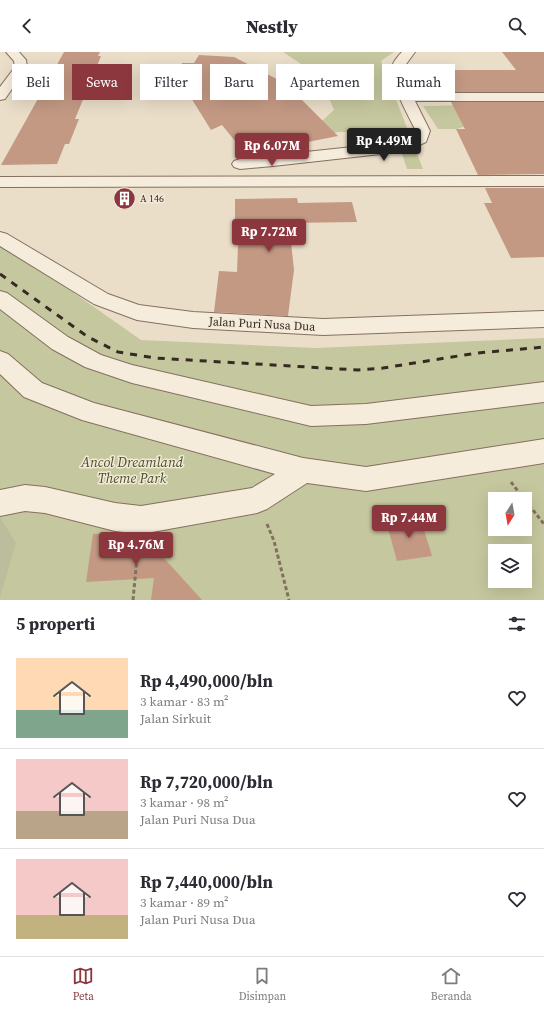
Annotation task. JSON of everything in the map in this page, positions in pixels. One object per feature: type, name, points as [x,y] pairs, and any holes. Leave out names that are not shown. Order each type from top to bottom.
[{"type":"street","points":[[0,96],[21,67],[20,60],[12,52]]},
{"type":"street","points":[[400,64],[404,56],[409,52]]},
{"type":"street","points":[[455,97],[544,96]]},
{"type":"street","points":[[240,164],[347,154],[396,147],[417,141],[421,139],[422,131],[408,100]]},
{"type":"street","points":[[0,182],[544,181]]},
{"type":"street","name":"Jalan Puri Nusa Dua","points":[[0,238],[100,299],[137,312],[193,320],[323,327],[544,319]]},
{"type":"street","points":[[0,298],[60,343],[93,361],[132,374],[311,416],[366,414],[544,392]]},
{"type":"street","points":[[0,360],[33,390],[91,413],[303,470],[366,479],[424,472],[544,451]]},
{"type":"street","points":[[0,503],[25,498],[45,500],[115,517],[141,520],[256,500],[287,482],[303,470]]},
{"type":"path","points":[[256,500],[274,541],[289,600]]},
{"type":"path","points":[[532,509],[544,524]]},
{"type":"path","points":[[133,600],[141,520]]},
{"type":"green space","points":[[283,52],[394,52],[381,61],[382,100],[396,100],[423,169],[407,169],[395,132],[339,132],[293,139],[299,120],[323,120],[334,110],[330,100],[374,100],[374,64],[301,64]]},
{"type":"green space","points":[[483,105],[471,125],[456,129],[438,129],[423,106]]},
{"type":"green space","name":"Ancol Dreamland Theme Park","points":[[0,241],[141,340],[316,348],[544,338],[544,600],[0,600]]},
{"type":"green space","points":[[0,517],[16,543],[0,597]]},
{"type":"building","points":[[64,52],[100,52],[98,56],[101,56],[98,64],[72,64],[72,100],[83,100],[75,119],[79,119],[69,144],[65,144],[57,164],[1,165],[37,100],[64,100],[64,64],[57,64]]},
{"type":"building","points":[[502,52],[544,52],[544,92],[455,92],[455,70],[516,70]]},
{"type":"building","points":[[199,55],[234,57],[248,64],[210,64],[210,100],[268,100],[268,75],[276,79],[276,100],[302,100],[338,136],[282,147],[278,142],[240,147],[222,125],[211,130],[192,100],[202,100],[202,64],[182,64],[194,63]]},
{"type":"building","points":[[451,102],[544,102],[544,174],[478,175],[456,129],[465,129]]},
{"type":"building","points":[[485,188],[544,188],[544,257],[511,258],[484,203],[492,203]]},
{"type":"building","points":[[297,198],[298,203],[352,202],[357,222],[289,223],[294,270],[288,316],[214,312],[219,271],[237,272],[239,220],[235,220],[235,199]]},
{"type":"building","points":[[420,517],[432,556],[397,561],[386,521]]},
{"type":"building","points":[[119,533],[143,535],[202,600],[151,600],[154,578],[86,582],[93,534]]},
{"type":"railway","points":[[0,274],[88,337],[118,352],[155,358],[358,370],[383,368],[477,353],[544,347]]},
{"type":"place","name":"A 146","points":[[125,198]]}]
